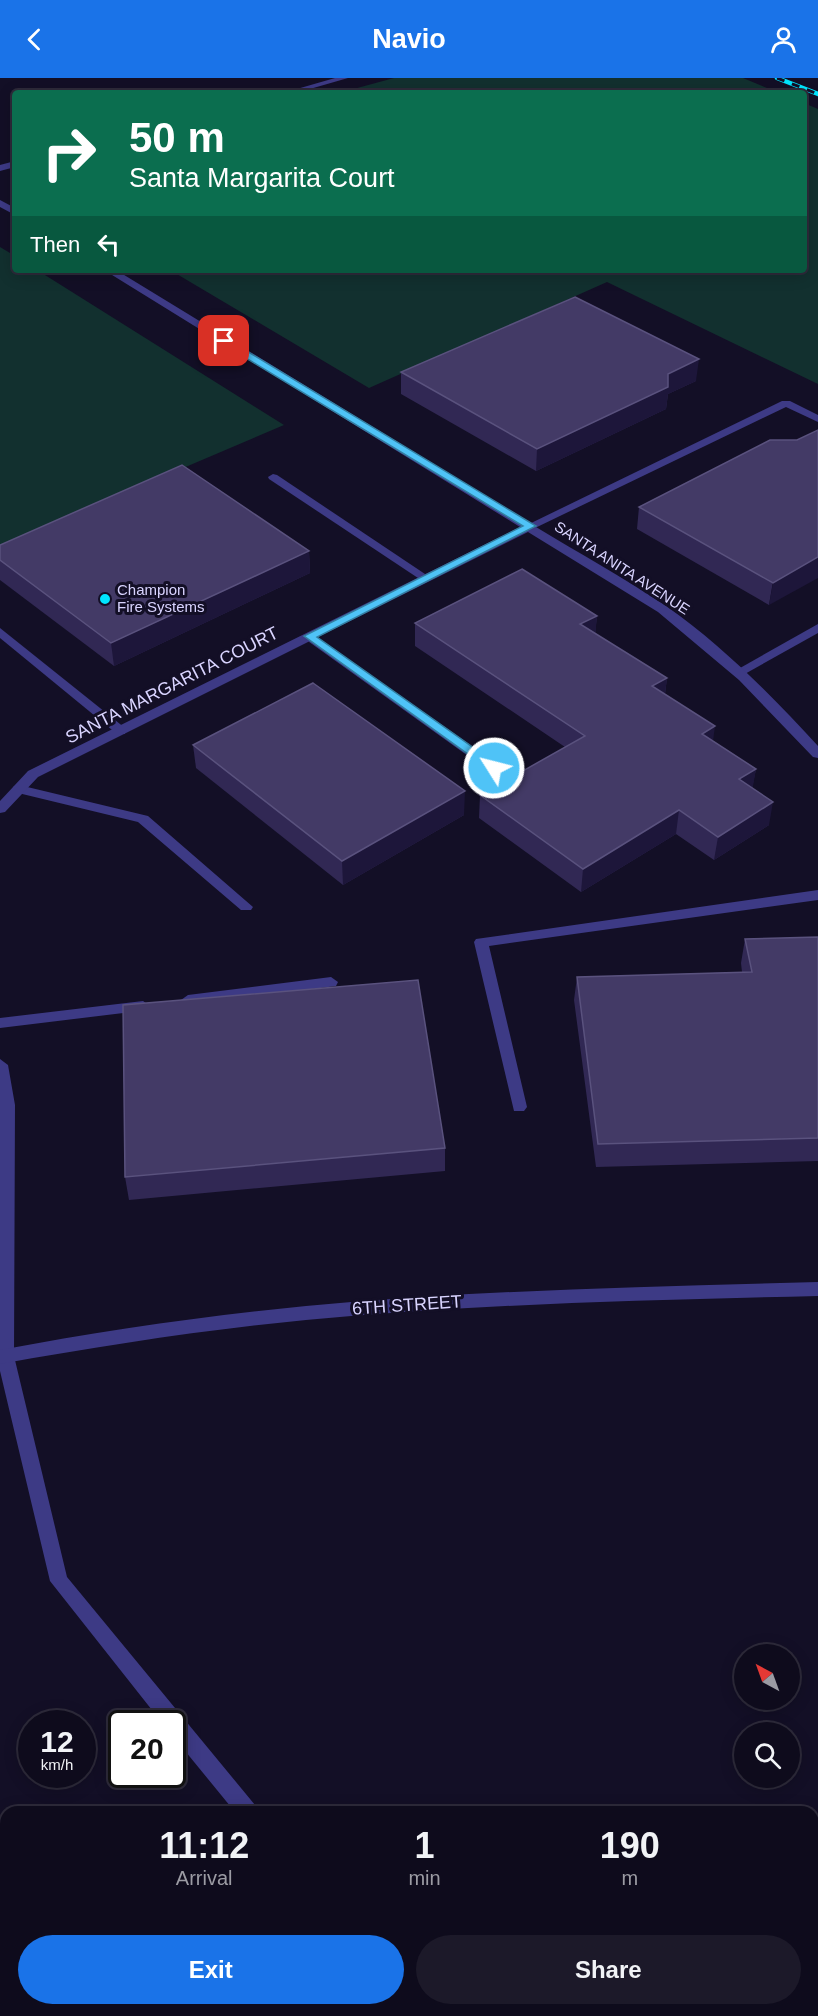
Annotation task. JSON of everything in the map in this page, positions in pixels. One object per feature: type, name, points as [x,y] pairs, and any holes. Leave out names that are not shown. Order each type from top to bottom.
[{"type":"street","points":[[298,90],[344,78]]},
{"type":"street","name":"SANTA ANITA AVENUE","points":[[114,273],[396,447],[531,526],[662,609],[739,672],[787,718],[818,754]]},
{"type":"street","name":"SANTA MARGARITA COURT","points":[[0,809],[33,774],[425,578],[786,403],[818,418]]},
{"type":"street","points":[[273,477],[425,578]]},
{"type":"street","points":[[739,672],[818,628]]},
{"type":"street","points":[[0,632],[121,731]]},
{"type":"street","points":[[309,636],[494,768]]},
{"type":"street","points":[[20,789],[143,819],[246,907]]},
{"type":"street","points":[[519,1107],[481,942],[818,895]]},
{"type":"street","points":[[178,1001],[331,982]]},
{"type":"street","points":[[0,1023],[154,1004]]},
{"type":"street","points":[[0,1065],[7,1105],[2,1357],[59,1581],[243,1806]]},
{"type":"street","name":"6TH STREET","points":[[2,1357],[117,1336],[281,1314],[488,1299],[818,1289]]},
{"type":"green space","points":[[394,78],[743,78],[772,90],[350,90]]},
{"type":"green space","points":[[807,104],[818,109],[818,384],[607,282],[369,388],[175,273],[807,273]]},
{"type":"green space","points":[[0,247],[12,254],[12,273],[42,273],[284,425],[0,546]]},
{"type":"building","points":[[575,297],[699,359],[668,374],[668,387],[537,449],[401,372]]},
{"type":"building","points":[[818,430],[818,557],[773,583],[639,507],[770,440],[797,440]]},
{"type":"building","points":[[182,465],[309,551],[111,643],[0,560],[0,545]]},
{"type":"building","points":[[522,569],[597,616],[580,624],[667,678],[652,686],[715,726],[702,734],[756,769],[739,779],[773,802],[718,837],[679,810],[583,869],[480,795],[585,736],[415,623]]},
{"type":"building","points":[[313,683],[465,791],[342,861],[193,745]]},
{"type":"building","points":[[818,937],[818,1138],[598,1144],[577,977],[752,972],[745,939]]},
{"type":"building","points":[[418,980],[445,1148],[125,1177],[123,1005]]},
{"type":"railway","points":[[777,78],[818,94]]},
{"type":"place","name":"Champion Fire Systems","points":[[105,599]]},
{"type":"route","points":[[224,341],[396,447],[531,526],[309,636],[494,768]]}]
